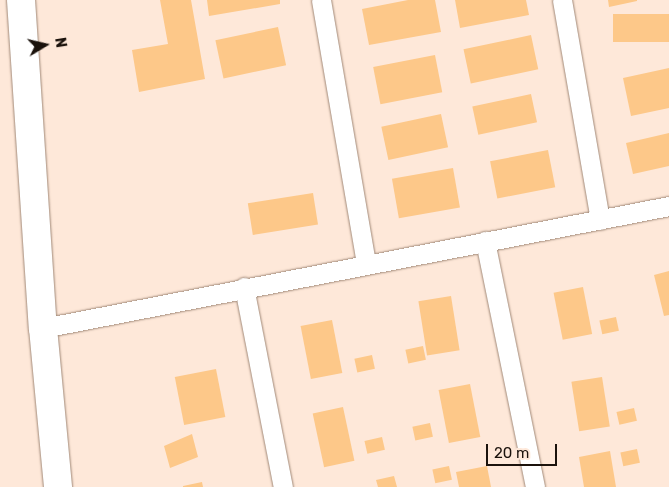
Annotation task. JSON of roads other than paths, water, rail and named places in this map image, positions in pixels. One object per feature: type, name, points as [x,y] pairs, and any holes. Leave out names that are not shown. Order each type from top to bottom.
[{"type":"street","points":[[21,0],[43,328],[58,487]]},
{"type":"street","points":[[322,0],[366,262]]},
{"type":"street","points":[[562,0],[600,220]]},
{"type":"street","points":[[43,328],[366,262],[669,206]]},
{"type":"street","points":[[485,240],[535,487]]},
{"type":"street","points":[[244,287],[283,487]]}]
